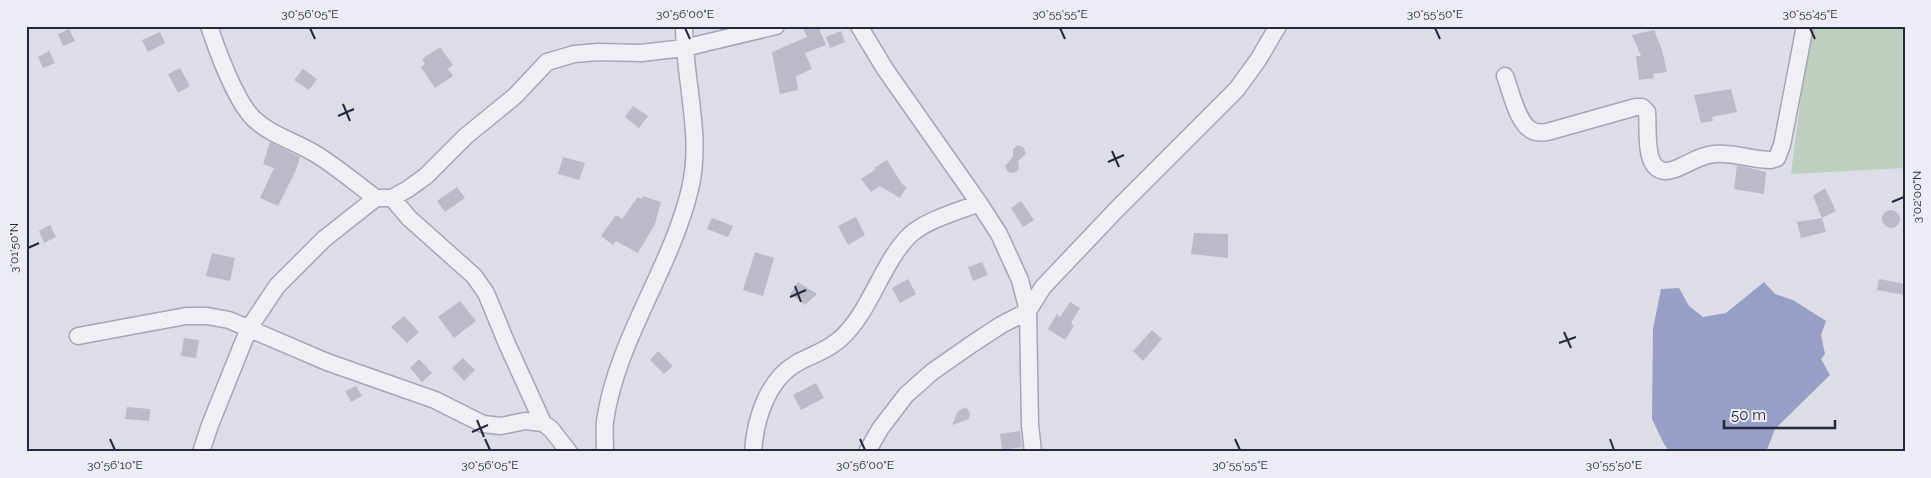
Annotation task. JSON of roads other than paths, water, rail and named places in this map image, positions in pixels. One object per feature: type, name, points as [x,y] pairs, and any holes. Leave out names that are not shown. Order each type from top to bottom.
[{"type":"street","points":[[209,26],[216,47],[242,106],[254,119],[270,130],[326,160],[384,198],[474,276],[486,293],[543,422],[569,452]]},
{"type":"street","points":[[605,452],[605,422],[613,385],[624,354],[682,220],[691,187],[694,137],[684,48],[684,26]]},
{"type":"street","points":[[201,452],[210,424],[248,328],[264,304],[290,272],[324,239],[384,198],[408,189],[426,176],[466,136],[515,96],[547,62],[574,54],[641,52],[684,48],[776,26]]},
{"type":"street","points":[[859,26],[885,69],[979,203],[998,234],[1020,280],[1028,311],[1030,425],[1033,452]]},
{"type":"street","points":[[867,452],[880,429],[919,383],[972,344],[1028,311],[1043,287],[1118,208],[1237,89],[1258,60],[1278,26]]},
{"type":"street","points":[[1505,76],[1523,122],[1529,130],[1537,133],[1642,107],[1647,112],[1647,143],[1650,159],[1660,170],[1676,168],[1693,160],[1714,154],[1771,160],[1777,158],[1782,145],[1805,26]]},
{"type":"street","points":[[753,452],[758,420],[770,390],[780,375],[796,363],[822,351],[840,339],[854,323],[898,250],[911,235],[929,224],[979,203]]},
{"type":"street","points":[[1020,280],[1043,287]]},
{"type":"street","points":[[78,336],[186,316],[207,316],[230,320],[328,362],[435,400],[483,424],[501,426],[525,420],[543,422]]},
{"type":"water","points":[[1764,282],[1775,294],[1793,300],[1826,321],[1821,335],[1825,354],[1821,359],[1830,375],[1775,429],[1766,452],[1670,452],[1652,419],[1653,329],[1661,289],[1679,288],[1689,306],[1703,317],[1726,313]]}]
